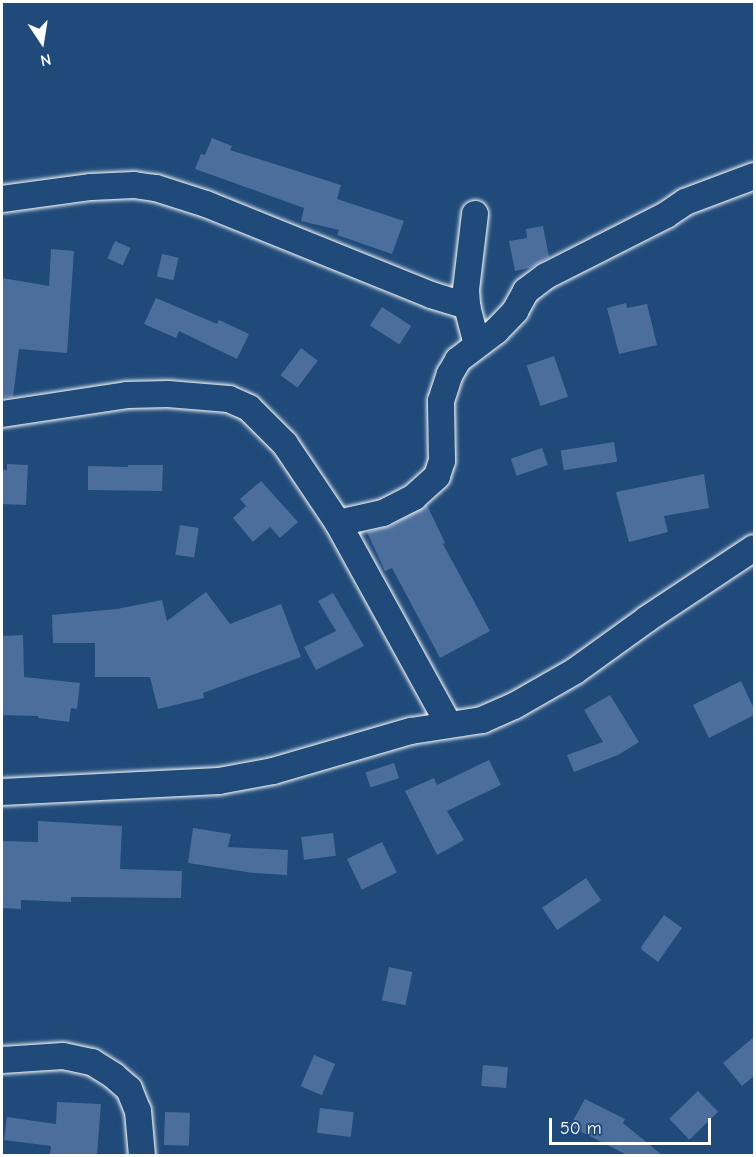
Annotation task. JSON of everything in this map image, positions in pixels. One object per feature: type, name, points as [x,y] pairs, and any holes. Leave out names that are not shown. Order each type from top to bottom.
[{"type":"street","points":[[338,524],[383,513],[414,498],[437,476],[442,461],[442,392],[458,360],[496,331],[515,311],[526,291],[546,276],[666,215],[685,202],[754,176]]},
{"type":"street","points":[[2,199],[91,187],[134,185],[156,188],[206,204],[466,306]]},
{"type":"street","points":[[475,214],[466,306],[477,345]]},
{"type":"street","points":[[2,414],[127,395],[168,394],[229,399],[249,408],[279,437],[338,524],[449,725]]},
{"type":"street","points":[[2,792],[219,781],[273,771],[411,731],[482,720],[549,687],[754,548]]},
{"type":"street","points":[[2,1060],[63,1056],[92,1062],[114,1076],[129,1089],[138,1111],[142,1155]]},
{"type":"building","points":[[212,138],[232,146],[230,150],[341,185],[337,199],[404,221],[392,254],[337,235],[339,230],[301,221],[304,208],[195,169],[201,154],[205,155]]},
{"type":"building","points":[[543,226],[549,257],[533,267],[515,271],[509,241],[527,238],[526,229]]},
{"type":"building","points":[[115,241],[131,248],[123,265],[107,258]]},
{"type":"building","points":[[51,249],[74,251],[67,353],[19,349],[13,397],[2,397],[2,278],[49,286]]},
{"type":"building","points":[[162,254],[179,258],[173,280],[157,276]]},
{"type":"building","points":[[156,298],[217,324],[219,320],[249,334],[237,359],[179,331],[176,338],[144,324]]},
{"type":"building","points":[[626,303],[627,308],[647,304],[657,345],[619,354],[607,308]]},
{"type":"building","points":[[382,307],[411,326],[399,345],[370,325]]},
{"type":"building","points":[[301,348],[318,361],[297,388],[281,375]]},
{"type":"building","points":[[554,356],[568,397],[541,406],[527,365]]},
{"type":"building","points":[[614,442],[617,462],[564,470],[561,450]]},
{"type":"building","points":[[542,448],[548,465],[517,476],[511,459]]},
{"type":"building","points":[[7,464],[28,465],[26,505],[2,504],[2,470],[7,470]]},
{"type":"building","points":[[128,465],[163,465],[162,491],[88,490],[88,466],[128,467]]},
{"type":"building","points":[[704,474],[709,508],[664,516],[668,532],[629,542],[616,492]]},
{"type":"building","points":[[261,481],[298,522],[280,538],[270,527],[253,542],[233,518],[246,506],[240,499]]},
{"type":"building","points":[[427,505],[445,543],[443,544],[490,631],[440,658],[392,568],[385,571],[367,532],[390,526]]},
{"type":"building","points":[[180,525],[199,528],[194,558],[175,555]]},
{"type":"building","points":[[206,592],[230,624],[281,604],[301,657],[203,693],[204,698],[158,709],[150,677],[95,677],[95,643],[53,643],[52,615],[117,609],[162,600],[167,621]]},
{"type":"building","points":[[333,593],[364,646],[316,670],[304,647],[336,631],[318,601]]},
{"type":"building","points":[[23,635],[24,677],[80,683],[77,709],[71,708],[69,722],[38,718],[38,716],[2,715],[2,636]]},
{"type":"building","points":[[741,681],[754,709],[754,715],[709,738],[693,705]]},
{"type":"building","points":[[610,695],[639,742],[618,755],[574,772],[567,755],[603,742],[584,710]]},
{"type":"building","points":[[489,760],[501,785],[447,811],[464,840],[437,855],[405,791],[434,778],[437,785]]},
{"type":"building","points":[[394,763],[399,778],[370,787],[365,772]]},
{"type":"building","points":[[38,821],[122,826],[120,869],[182,871],[181,898],[71,897],[71,902],[21,900],[21,909],[2,908],[2,841],[38,842]]},
{"type":"building","points":[[193,828],[231,834],[228,847],[288,850],[287,875],[253,873],[188,863]]},
{"type":"building","points":[[333,833],[336,856],[304,860],[301,837]]},
{"type":"building","points":[[382,842],[397,873],[362,890],[347,859]]},
{"type":"building","points":[[586,878],[601,900],[557,930],[542,908]]},
{"type":"building","points":[[664,915],[682,928],[658,962],[641,947]]},
{"type":"building","points":[[389,967],[412,972],[405,1005],[382,1000]]},
{"type":"building","points":[[754,1037],[754,1076],[742,1086],[723,1063]]},
{"type":"building","points":[[314,1055],[335,1064],[322,1095],[301,1086]]},
{"type":"building","points":[[483,1065],[508,1067],[506,1088],[481,1086]]},
{"type":"building","points":[[698,1091],[718,1112],[689,1140],[669,1119]]},
{"type":"building","points":[[585,1099],[625,1119],[623,1123],[662,1155],[627,1155],[570,1126]]},
{"type":"building","points":[[57,1102],[101,1104],[97,1155],[50,1155],[51,1146],[4,1140],[7,1117],[56,1124]]},
{"type":"building","points":[[320,1108],[354,1112],[351,1137],[317,1133]]},
{"type":"building","points":[[165,1112],[190,1113],[189,1146],[164,1145]]}]
